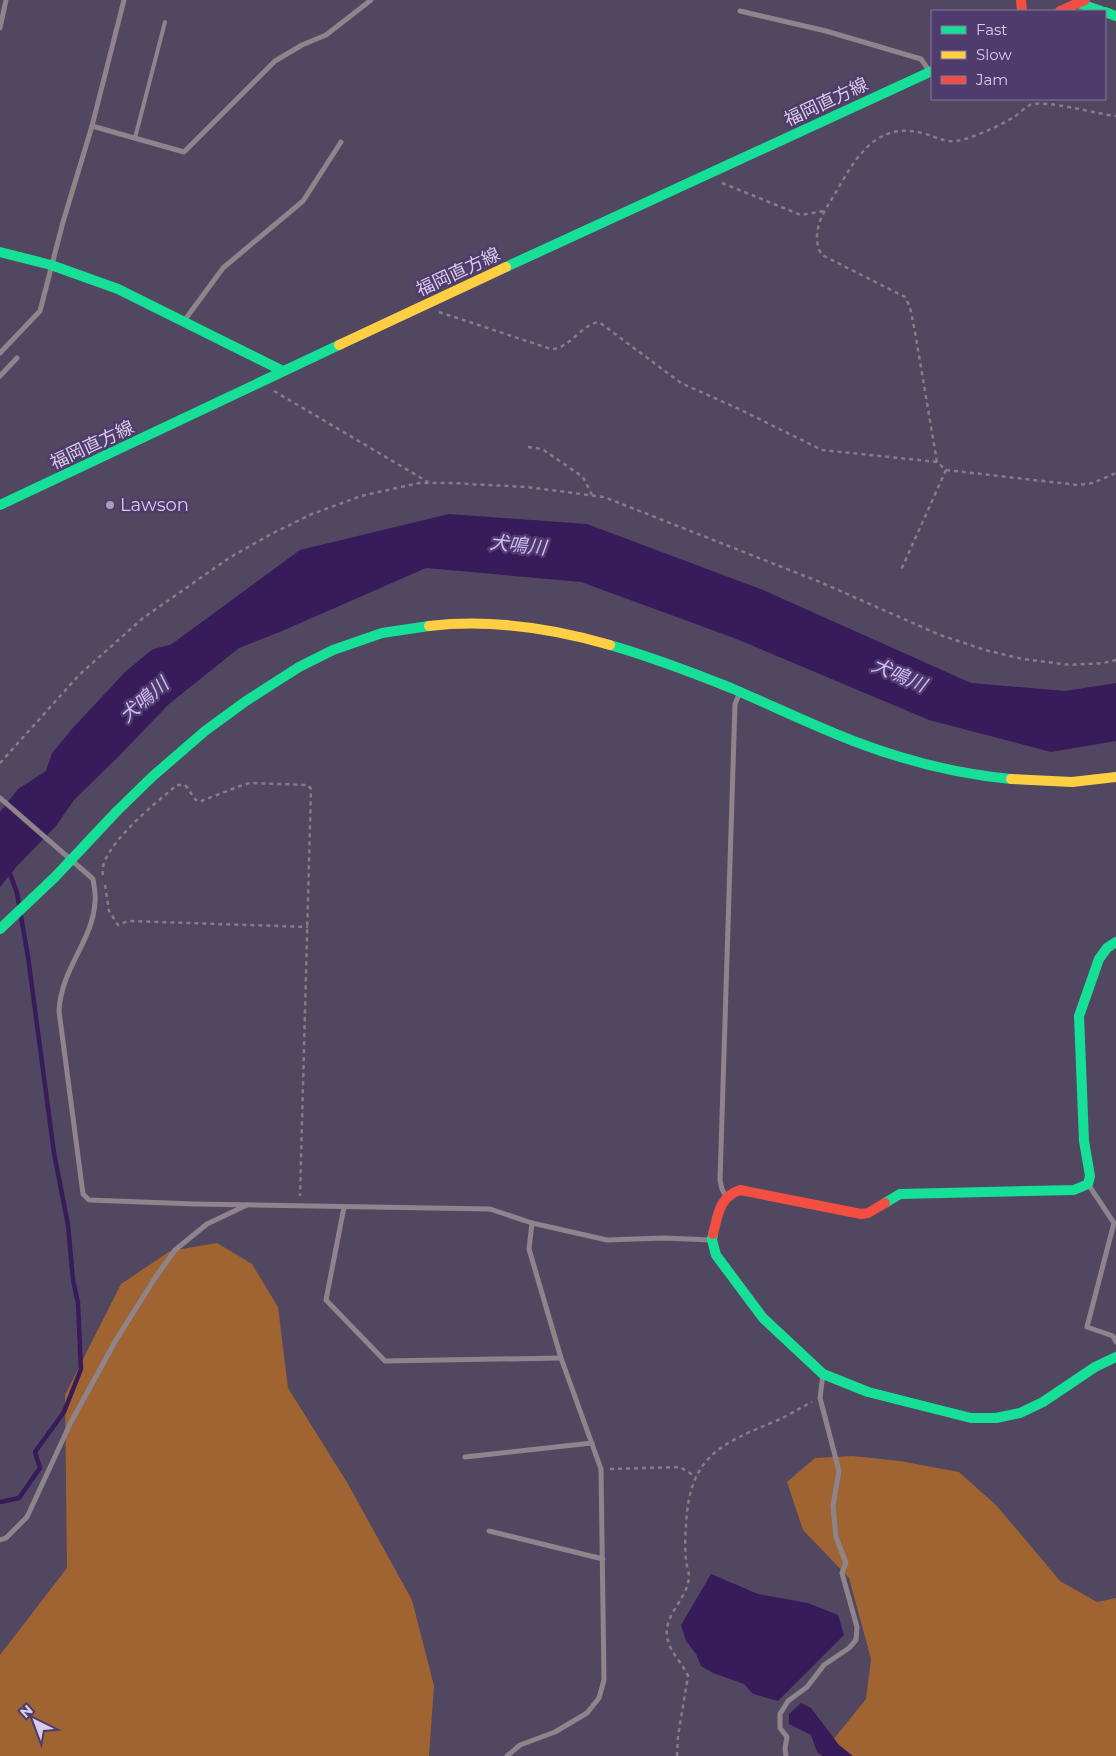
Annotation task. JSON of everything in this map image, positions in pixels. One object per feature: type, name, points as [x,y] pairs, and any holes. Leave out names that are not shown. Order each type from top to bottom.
[{"type":"street","points":[[0,28],[6,0]]},
{"type":"street","points":[[0,353],[40,311],[51,265],[92,126],[124,0]]},
{"type":"street","points":[[92,126],[184,152],[274,61],[302,45],[326,35],[371,0]]},
{"type":"street","points":[[1062,10],[1077,1],[1098,10]]},
{"type":"street","points":[[740,11],[826,31],[921,59],[931,72]]},
{"type":"street","name":"福岡直方線","points":[[0,505],[283,371],[931,72]]},
{"type":"street","points":[[183,322],[223,268],[303,201],[341,142]]},
{"type":"street","points":[[0,252],[51,265],[118,290],[283,371]]},
{"type":"street","points":[[0,376],[17,358]]},
{"type":"street","points":[[0,929],[43,890],[98,830],[162,767],[245,700],[322,655],[399,629],[463,623],[500,624],[594,639],[649,656],[740,692],[851,742],[909,761],[963,774],[1047,783],[1090,782],[1116,777]]},
{"type":"street","points":[[726,1197],[720,1180],[735,704],[740,692]]},
{"type":"street","points":[[0,798],[93,879],[95,901],[92,920],[71,965],[59,998],[59,1011],[83,1194],[89,1200],[195,1204],[490,1209],[532,1223],[607,1240],[664,1238],[712,1240]]},
{"type":"street","points":[[1116,942],[1107,948],[1099,959],[1079,1016],[1084,1141],[1090,1176],[1088,1184],[1114,1223],[1087,1327],[1113,1336],[1116,1342]]},
{"type":"street","points":[[1088,1184],[1074,1190],[900,1194],[868,1213],[861,1214],[740,1190],[726,1197],[720,1206],[712,1240],[716,1255],[763,1318],[823,1374],[868,1392],[971,1418],[986,1420],[1020,1414],[1064,1389],[1094,1366],[1116,1357]]},
{"type":"street","points":[[0,1540],[6,1538],[27,1517],[71,1422],[116,1340],[154,1278],[175,1250],[207,1224],[250,1204]]},
{"type":"street","points":[[344,1207],[326,1300],[385,1361],[561,1358]]},
{"type":"street","points":[[506,1756],[520,1746],[555,1732],[587,1713],[599,1698],[604,1680],[601,1469],[561,1358],[529,1249],[532,1223]]},
{"type":"street","points":[[786,1756],[785,1748],[788,1737],[780,1728],[780,1714],[788,1701],[807,1686],[824,1665],[849,1648],[856,1640],[857,1627],[842,1573],[846,1563],[836,1537],[833,1506],[839,1471],[820,1398],[823,1374]]},
{"type":"street","points":[[465,1457],[592,1443]]},
{"type":"street","points":[[489,1530],[603,1559]]},
{"type":"lane","points":[[135,138],[165,22]]},
{"type":"path","points":[[937,462],[910,306],[905,297],[822,255],[817,247],[816,235],[824,211],[862,151],[883,135],[903,131],[920,133],[950,142],[987,130],[1014,117],[1030,105],[1044,104],[1116,116]]},
{"type":"path","points":[[715,171],[722,183],[801,215],[824,211]]},
{"type":"path","points":[[428,304],[440,313],[551,349],[559,349],[591,323],[599,322],[682,382],[822,450],[937,462],[946,470],[1078,484],[1092,483],[1116,473]]},
{"type":"path","points":[[264,380],[274,391],[428,483]]},
{"type":"path","points":[[528,447],[542,449],[583,477],[592,495]]},
{"type":"path","points":[[901,570],[946,470]]},
{"type":"path","points":[[0,762],[79,675],[143,618],[229,558],[271,534],[312,514],[352,499],[394,488],[428,483],[527,488],[604,497],[820,582],[940,635],[985,650],[1024,659],[1070,665],[1103,663],[1116,660]]},
{"type":"path","points":[[300,1205],[308,927],[311,789],[308,785],[250,783],[199,802],[193,799],[190,790],[185,785],[177,785],[130,827],[106,856],[103,863],[102,872],[109,911],[118,924],[128,921],[308,927]]},
{"type":"path","points":[[677,1756],[688,1676],[671,1649],[667,1635],[670,1619],[687,1585],[689,1575],[686,1561],[688,1497],[696,1477],[711,1455],[727,1443],[752,1430],[779,1420],[820,1398]]},
{"type":"path","points":[[601,1469],[680,1467],[696,1477]]},
{"type":"shaded area","points":[[217,1243],[252,1264],[278,1307],[288,1388],[348,1484],[412,1600],[434,1686],[429,1756],[0,1756],[0,1655],[67,1568],[65,1395],[121,1284],[170,1251]]},
{"type":"shaded area","points":[[852,1456],[900,1461],[959,1472],[997,1506],[1060,1581],[1097,1602],[1116,1598],[1116,1756],[820,1756],[866,1699],[871,1659],[849,1578],[803,1530],[787,1482],[815,1458]]},
{"type":"water","name":"犬鳴川","points":[[449,514],[587,524],[763,590],[971,683],[1065,691],[1116,683],[1116,741],[1051,752],[929,720],[734,638],[581,582],[426,568],[239,648],[169,704],[74,800],[56,826],[18,865],[0,887],[0,812],[18,789],[46,771],[52,753],[125,672],[153,649],[170,645],[176,641],[300,550]]},
{"type":"water","points":[[711,1574],[758,1594],[808,1603],[838,1615],[844,1635],[778,1701],[753,1694],[744,1684],[713,1673],[701,1666],[696,1654],[686,1641],[681,1625]]},
{"type":"water","points":[[801,1703],[811,1708],[839,1745],[853,1756],[822,1756],[817,1752],[811,1735],[789,1724],[789,1714]]},
{"type":"waterway","points":[[0,1502],[19,1498],[40,1468],[35,1452],[64,1412],[81,1369],[78,1303],[73,1280],[68,1225],[54,1153],[28,957],[17,893],[9,871]]},
{"type":"traffic: fast","points":[[1078,3],[1098,10]]},
{"type":"traffic: fast","points":[[1106,12],[1116,16]]},
{"type":"traffic: fast","points":[[506,267],[931,71]]},
{"type":"traffic: fast","points":[[0,252],[51,265],[118,289],[283,371]]},
{"type":"traffic: fast","points":[[0,505],[339,345]]},
{"type":"traffic: fast","points":[[0,929],[55,877],[153,776],[205,731],[246,701],[299,667],[333,650],[382,633],[429,626]]},
{"type":"traffic: fast","points":[[610,645],[716,682],[875,749],[913,761],[952,770],[1011,779]]},
{"type":"traffic: fast","points":[[885,1203],[900,1194],[1074,1190],[1088,1184],[1090,1176],[1084,1141],[1079,1016],[1099,959],[1107,948],[1116,942]]},
{"type":"traffic: fast","points":[[713,1234],[712,1240],[716,1255],[763,1318],[823,1374],[868,1392],[971,1418],[996,1418],[1020,1413],[1043,1402],[1095,1367],[1116,1357]]},
{"type":"traffic: slow","points":[[339,345],[506,267]]},
{"type":"traffic: slow","points":[[429,626],[452,624],[521,626],[566,634],[610,645]]},
{"type":"traffic: slow","points":[[1011,779],[1072,782],[1116,777]]},
{"type":"traffic: jam","points":[[1021,0],[1022,10]]},
{"type":"traffic: jam","points":[[1062,10],[1085,0]]},
{"type":"traffic: jam","points":[[713,1234],[720,1208],[728,1197],[740,1190],[861,1214],[868,1213],[885,1203]]},
{"type":"place","name":"Lawson","points":[[110,505]]}]
